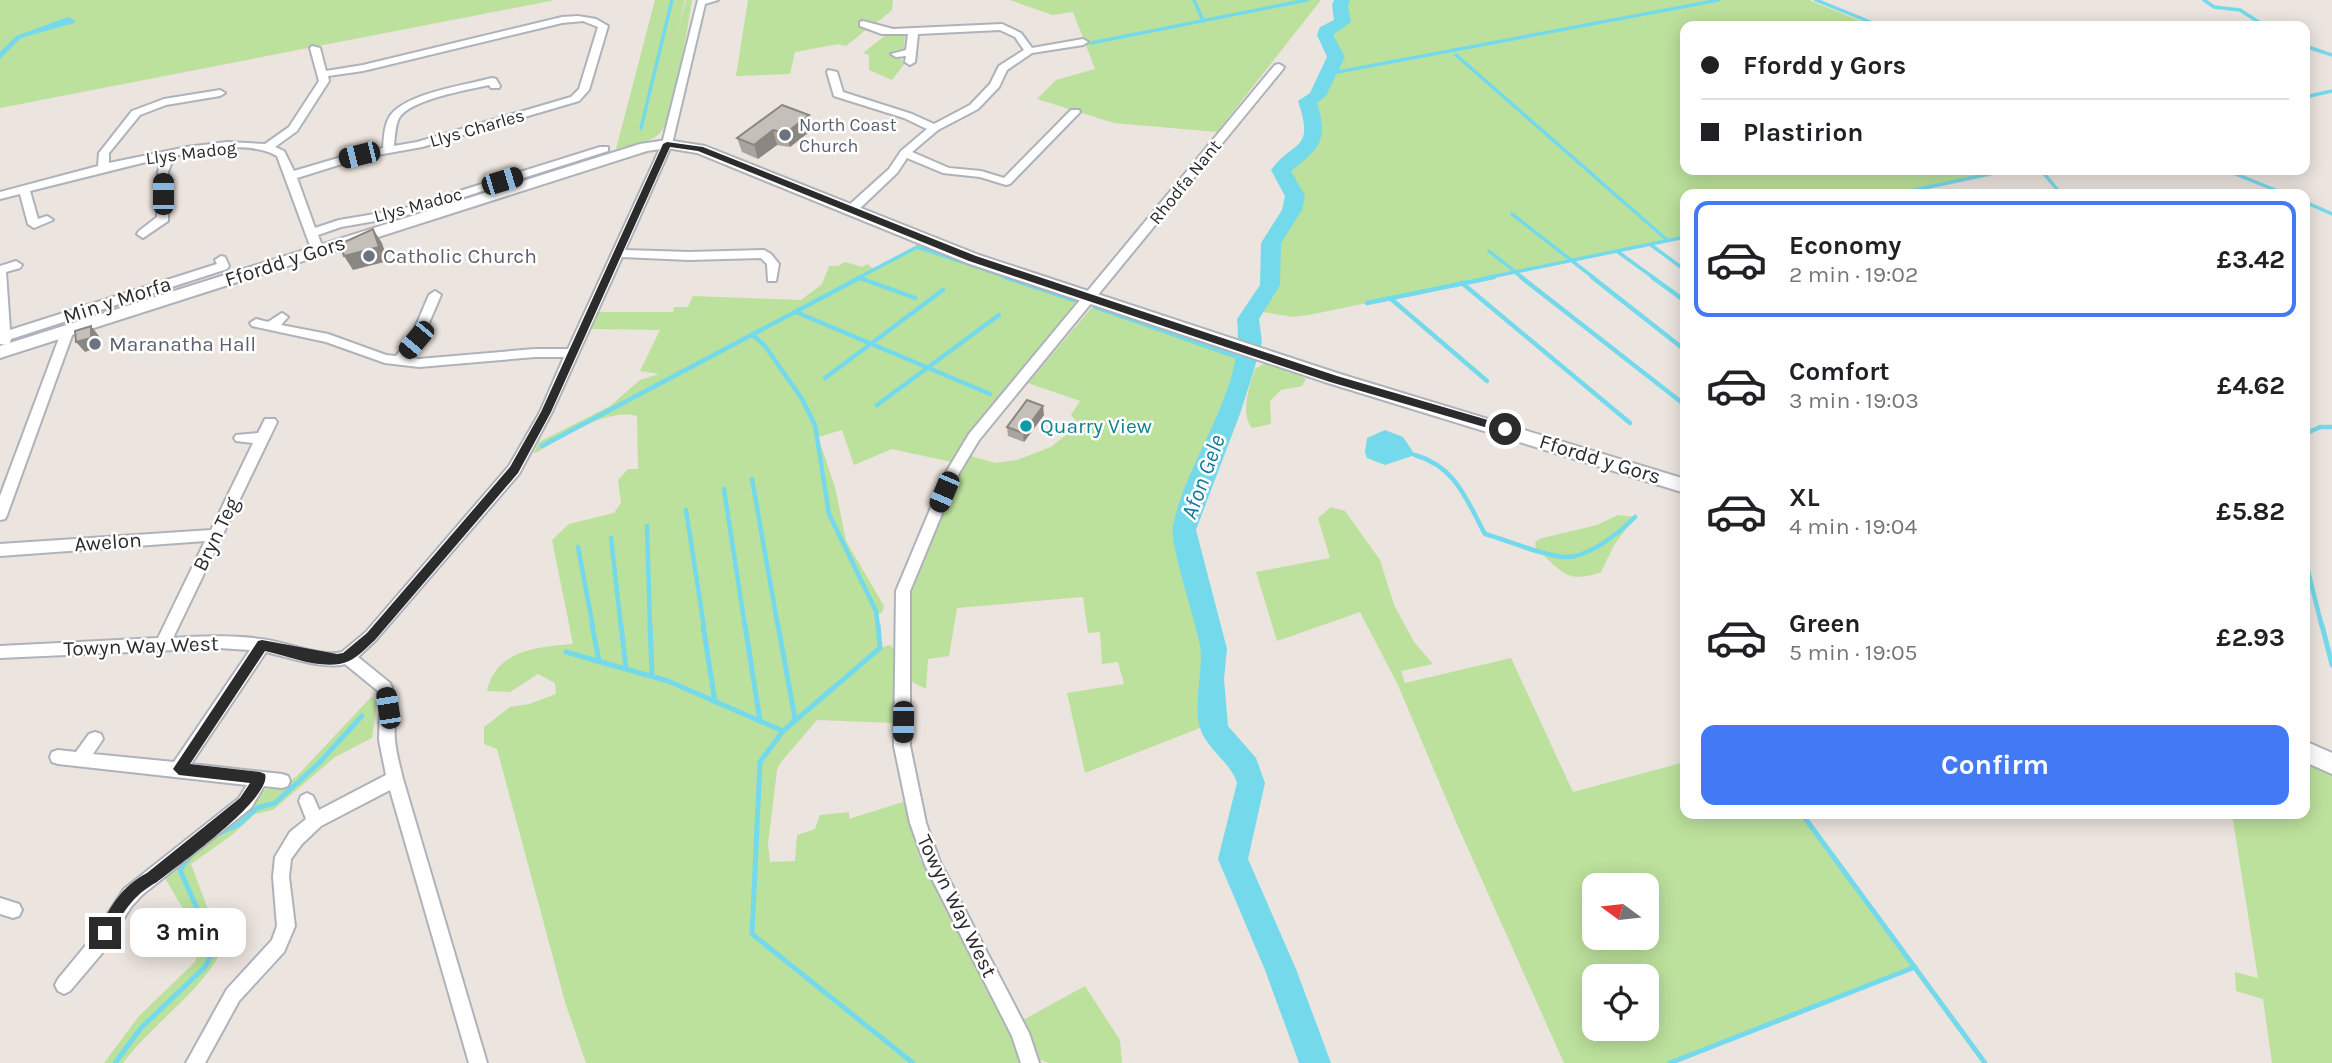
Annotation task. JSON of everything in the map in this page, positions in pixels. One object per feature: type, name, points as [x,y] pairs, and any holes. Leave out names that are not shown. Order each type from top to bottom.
[{"type":"street","points":[[478,1063],[395,779],[387,740],[388,708],[385,688],[347,657],[371,636],[514,470],[574,353],[667,144],[701,2],[713,0]]},
{"type":"street","points":[[324,74],[363,68],[540,24],[581,18],[595,20],[606,13]]},
{"type":"street","name":"Llys Charles","points":[[290,176],[359,155],[418,145],[575,99],[584,90],[603,26],[595,20]]},
{"type":"street","points":[[863,24],[882,31],[1002,27],[1018,36],[1029,51]]},
{"type":"street","points":[[897,54],[910,57],[913,31]]},
{"type":"street","points":[[852,209],[892,171],[905,153],[934,128],[974,107],[995,85],[1003,68],[1029,51],[1083,42]]},
{"type":"street","points":[[267,148],[293,129],[324,81],[315,48]]},
{"type":"street","name":"Rhodfa Nant","points":[[1091,297],[1279,67]]},
{"type":"street","points":[[846,79],[832,76],[838,94],[908,116],[934,128]]},
{"type":"street","points":[[388,151],[394,117],[401,108],[492,81],[495,86]]},
{"type":"street","points":[[103,166],[104,153],[136,114],[156,104],[219,93]]},
{"type":"street","points":[[996,191],[1031,158],[1042,142],[1070,124],[1075,113]]},
{"type":"street","name":"Ffordd y Gors","points":[[2,344],[68,330],[645,147],[667,144],[700,149],[972,258],[1334,379],[1680,484]]},
{"type":"street","name":"Llys Madog","points":[[0,196],[103,166],[169,154],[238,146],[267,148],[278,152],[290,176],[318,251]]},
{"type":"street","name":"Llys Madoc","points":[[312,233],[339,224],[400,213],[604,149]]},
{"type":"street","points":[[905,153],[947,171],[981,174],[1006,182]]},
{"type":"street","points":[[143,234],[162,221],[163,172],[169,154]]},
{"type":"street","points":[[24,189],[34,224],[47,220]]},
{"type":"street","points":[[163,217],[177,216]]},
{"type":"street","points":[[618,253],[689,256],[764,254],[773,261],[775,269],[772,278]]},
{"type":"street","name":"Min y Morfa","points":[[2,344],[223,266],[221,260]]},
{"type":"street","points":[[2,344],[0,270],[16,265]]},
{"type":"street","name":"Towyn Way West","points":[[1030,1063],[1020,1033],[933,865],[918,823],[902,746],[903,591],[952,474],[974,437],[1091,297]]},
{"type":"street","points":[[399,361],[416,340],[433,299],[415,304]]},
{"type":"street","points":[[271,327],[282,317]]},
{"type":"street","points":[[256,323],[328,338],[385,359],[419,363],[535,353],[574,353]]},
{"type":"street","points":[[0,515],[68,330]]},
{"type":"street","name":"Bryn Teg","points":[[162,645],[270,422]]},
{"type":"street","points":[[242,438],[262,438]]},
{"type":"street","name":"Awelon","points":[[0,550],[216,535]]},
{"type":"street","name":"Towyn Way West","points":[[0,652],[219,642],[262,645],[337,660],[347,657]]},
{"type":"street","points":[[179,769],[262,645]]},
{"type":"street","points":[[80,759],[95,739]]},
{"type":"street","points":[[2310,753],[2332,764]]},
{"type":"street","points":[[58,757],[282,781]]},
{"type":"street","points":[[64,985],[105,933],[117,907],[140,884],[152,878],[245,803],[260,778]]},
{"type":"street","points":[[195,1063],[233,995],[278,946],[286,926],[281,877],[283,857],[296,838],[314,821],[395,779]]},
{"type":"street","points":[[307,802],[314,821]]},
{"type":"green space","points":[[0,0],[555,0],[0,108]]},
{"type":"green space","points":[[655,0],[685,0],[677,34],[686,0],[692,0],[670,109],[657,136],[616,149]]},
{"type":"green space","points":[[748,0],[893,0],[892,10],[875,24],[866,20],[859,26],[867,29],[846,46],[838,44],[795,52],[790,74],[736,76]]},
{"type":"green space","points":[[1010,0],[1321,0],[1217,132],[1114,123],[1037,99],[1056,80],[1095,69],[1073,12],[1052,15]]},
{"type":"green space","points":[[1345,0],[1809,0],[1861,21],[1680,21],[1680,175],[1985,175],[1919,189],[1680,189],[1680,238],[1309,315],[1293,317],[1257,311],[1274,283],[1275,244],[1294,213],[1299,196],[1287,175],[1288,167],[1309,154],[1317,141],[1318,128],[1313,103],[1334,70],[1336,54],[1328,35],[1344,24]]},
{"type":"green space","points":[[886,35],[905,36],[904,48],[893,51],[892,57],[899,57],[905,63],[892,80],[869,70],[869,55],[863,53]]},
{"type":"green space","points":[[922,244],[1079,300],[1029,365],[983,417],[952,462],[892,449],[854,465],[842,430],[818,437],[835,487],[846,541],[884,606],[882,613],[876,614],[880,648],[890,645],[897,651],[895,723],[817,720],[777,770],[768,844],[770,862],[795,861],[797,835],[815,829],[820,815],[849,812],[849,819],[906,801],[920,859],[1013,1033],[1019,1063],[586,1063],[565,1002],[497,749],[484,744],[484,727],[510,707],[529,704],[556,694],[555,683],[538,674],[510,692],[487,691],[499,666],[509,658],[533,649],[573,644],[552,540],[569,524],[614,513],[621,503],[618,480],[628,469],[638,469],[637,416],[625,414],[598,420],[533,454],[539,442],[610,406],[640,380],[659,374],[640,371],[660,330],[591,329],[598,312],[673,312],[674,307],[688,307],[693,296],[801,300],[822,284],[829,266],[838,266],[845,262],[862,267],[867,264],[875,270]]},
{"type":"green space","points":[[1094,305],[1243,355],[1176,531],[1178,554],[1204,632],[1205,726],[1085,773],[1067,693],[1124,684],[1118,662],[1102,664],[1100,632],[1088,633],[1083,597],[957,608],[949,656],[928,659],[926,689],[909,680],[908,619],[909,599],[917,564],[932,526],[968,455],[995,463],[1017,460],[1051,447],[1079,424],[1071,415],[1080,401],[1028,383]]},
{"type":"green space","points":[[1265,363],[1295,372],[1306,379],[1302,386],[1281,390],[1270,401],[1271,424],[1252,428],[1248,422],[1246,407],[1248,391],[1255,369]]},
{"type":"green space","points":[[1331,507],[1345,511],[1380,560],[1394,605],[1414,642],[1433,664],[1401,671],[1405,683],[1511,658],[1573,792],[1680,763],[1680,819],[1806,819],[1915,967],[1670,1063],[1564,1063],[1398,685],[1360,612],[1277,641],[1256,572],[1330,558],[1318,518]]},
{"type":"green space","points":[[1618,515],[1635,517],[1614,545],[1601,572],[1589,576],[1571,576],[1558,569],[1536,549],[1535,542],[1542,538],[1597,525]]},
{"type":"green space","points":[[372,696],[377,703],[372,738],[335,757],[273,810],[255,814],[232,835],[191,864],[221,952],[200,982],[123,1063],[104,1063],[139,1016],[195,962],[202,941],[166,880],[167,871],[262,791],[272,787],[281,788],[297,776]]},
{"type":"green space","points":[[2310,761],[2332,771],[2332,1063],[2272,1063],[2263,999],[2236,991],[2235,972],[2258,978],[2233,819],[2310,819]]},
{"type":"green space","points":[[1085,986],[1120,1040],[1122,1063],[1049,1063],[1035,1058],[1021,1021]]},
{"type":"water","points":[[68,17],[76,21],[21,38],[0,59],[0,52],[16,36]]},
{"type":"water","points":[[1385,430],[1403,437],[1415,455],[1385,465],[1367,458],[1367,438]]},
{"type":"building","points":[[782,105],[809,115],[786,133],[773,130],[754,145],[737,138]]},
{"type":"building","points":[[373,229],[379,247],[344,256],[340,244]]},
{"type":"building","points":[[91,326],[91,338],[76,342],[75,331]]},
{"type":"building","points":[[1027,400],[1043,406],[1023,433],[1007,427]]},
{"type":"waterway","points":[[641,128],[672,0]]},
{"type":"waterway","points":[[1194,0],[1203,21]]},
{"type":"waterway","points":[[1203,21],[1307,0]]},
{"type":"waterway","name":"Afon Gele","points":[[1315,1063],[1280,969],[1233,859],[1251,783],[1246,767],[1221,740],[1214,728],[1211,679],[1214,649],[1184,530],[1230,411],[1246,360],[1251,342],[1248,319],[1270,285],[1271,243],[1292,210],[1295,196],[1281,170],[1309,148],[1314,122],[1307,101],[1317,96],[1336,57],[1325,35],[1326,31],[1343,22],[1340,5],[1342,0]]},
{"type":"waterway","points":[[1327,74],[1719,0]]},
{"type":"waterway","points":[[1816,0],[1868,21]]},
{"type":"waterway","points":[[2204,0],[2214,7],[2240,10],[2257,21]]},
{"type":"waterway","points":[[1091,43],[1203,21]]},
{"type":"waterway","points":[[2310,48],[2332,55]]},
{"type":"waterway","points":[[1456,55],[1667,240]]},
{"type":"waterway","points":[[2310,96],[2332,91]]},
{"type":"waterway","points":[[1919,189],[1985,175]]},
{"type":"waterway","points":[[2045,175],[2057,189]]},
{"type":"waterway","points":[[2238,175],[2273,189]]},
{"type":"waterway","points":[[2310,204],[2332,214]]},
{"type":"waterway","points":[[1512,214],[1571,260]]},
{"type":"waterway","points":[[1571,260],[1680,238]]},
{"type":"waterway","points":[[1651,245],[1680,266]]},
{"type":"waterway","points":[[858,278],[917,247],[1010,278]]},
{"type":"waterway","points":[[1489,251],[1515,272]]},
{"type":"waterway","points":[[1618,252],[1654,278]]},
{"type":"waterway","points":[[1515,272],[1571,260]]},
{"type":"waterway","points":[[1571,260],[1594,278]]},
{"type":"waterway","points":[[1486,278],[1515,272]]},
{"type":"waterway","points":[[1516,273],[1523,278]]},
{"type":"waterway","points":[[542,446],[861,277]]},
{"type":"waterway","points":[[1005,277],[1074,300]]},
{"type":"waterway","points":[[1463,283],[1494,277]]},
{"type":"waterway","points":[[1521,277],[1680,401]]},
{"type":"waterway","points":[[1592,277],[1680,346]]},
{"type":"waterway","points":[[1652,277],[1680,297]]},
{"type":"waterway","points":[[860,278],[915,298]]},
{"type":"waterway","points":[[1390,298],[1463,283]]},
{"type":"waterway","points":[[1463,283],[1630,423]]},
{"type":"waterway","points":[[871,344],[943,290]]},
{"type":"waterway","points":[[1367,303],[1390,298]]},
{"type":"waterway","points":[[1390,298],[1487,381]]},
{"type":"waterway","points":[[1095,307],[1246,360]]},
{"type":"waterway","points":[[796,312],[871,344]]},
{"type":"waterway","points":[[928,368],[999,315]]},
{"type":"waterway","points":[[753,335],[765,346],[802,399],[815,425],[829,514],[876,611],[878,627]]},
{"type":"waterway","points":[[825,378],[871,344]]},
{"type":"waterway","points":[[871,344],[928,368]]},
{"type":"waterway","points":[[877,405],[928,368]]},
{"type":"waterway","points":[[928,368],[990,394]]},
{"type":"waterway","points":[[2310,432],[2320,427],[2332,427]]},
{"type":"waterway","points":[[1415,455],[1441,467],[1450,476],[1485,534],[1546,554],[1565,557],[1593,549],[1635,517]]},
{"type":"waterway","points":[[752,479],[778,627]]},
{"type":"waterway","points":[[724,489],[745,627]]},
{"type":"waterway","points":[[686,510],[704,627]]},
{"type":"waterway","points":[[647,526],[650,627]]},
{"type":"waterway","points":[[611,538],[621,627]]},
{"type":"waterway","points":[[578,547],[593,627]]},
{"type":"waterway","points":[[2310,579],[2322,627]]},
{"type":"waterway","points":[[592,625],[599,661]]},
{"type":"waterway","points":[[621,625],[626,669]]},
{"type":"waterway","points":[[650,625],[652,676]]},
{"type":"waterway","points":[[703,625],[715,701]]},
{"type":"waterway","points":[[745,625],[760,721]]},
{"type":"waterway","points":[[778,625],[795,719]]},
{"type":"waterway","points":[[783,731],[880,648],[878,625]]},
{"type":"waterway","points":[[2322,625],[2332,665]]},
{"type":"waterway","points":[[566,652],[668,681],[715,701]]},
{"type":"waterway","points":[[715,701],[760,721]]},
{"type":"waterway","points":[[216,835],[239,824],[257,808],[275,803],[318,764],[362,716]]},
{"type":"waterway","points":[[760,721],[783,731]]},
{"type":"waterway","points":[[783,731],[760,762],[752,934],[913,1063]]},
{"type":"waterway","points":[[1806,819],[1915,967]]},
{"type":"waterway","points":[[115,1063],[141,1028],[205,967],[213,952],[207,931],[180,870],[190,856]]},
{"type":"waterway","points":[[1670,1063],[1915,967]]},
{"type":"waterway","points":[[1915,967],[1985,1063]]},
{"type":"place","name":"North Coast Church","points":[[785,135]]},
{"type":"place","name":"Catholic Church","points":[[369,256]]},
{"type":"place","name":"Maranatha Hall","points":[[95,344]]},
{"type":"place","name":"Quarry View","points":[[1026,426]]},
{"type":"route","points":[[105,933],[117,907],[140,884],[152,878],[245,803],[260,778],[179,769],[262,645],[337,660],[347,657],[371,636],[514,470],[574,353],[667,144],[700,149],[972,258],[1334,379],[1505,429]]}]
